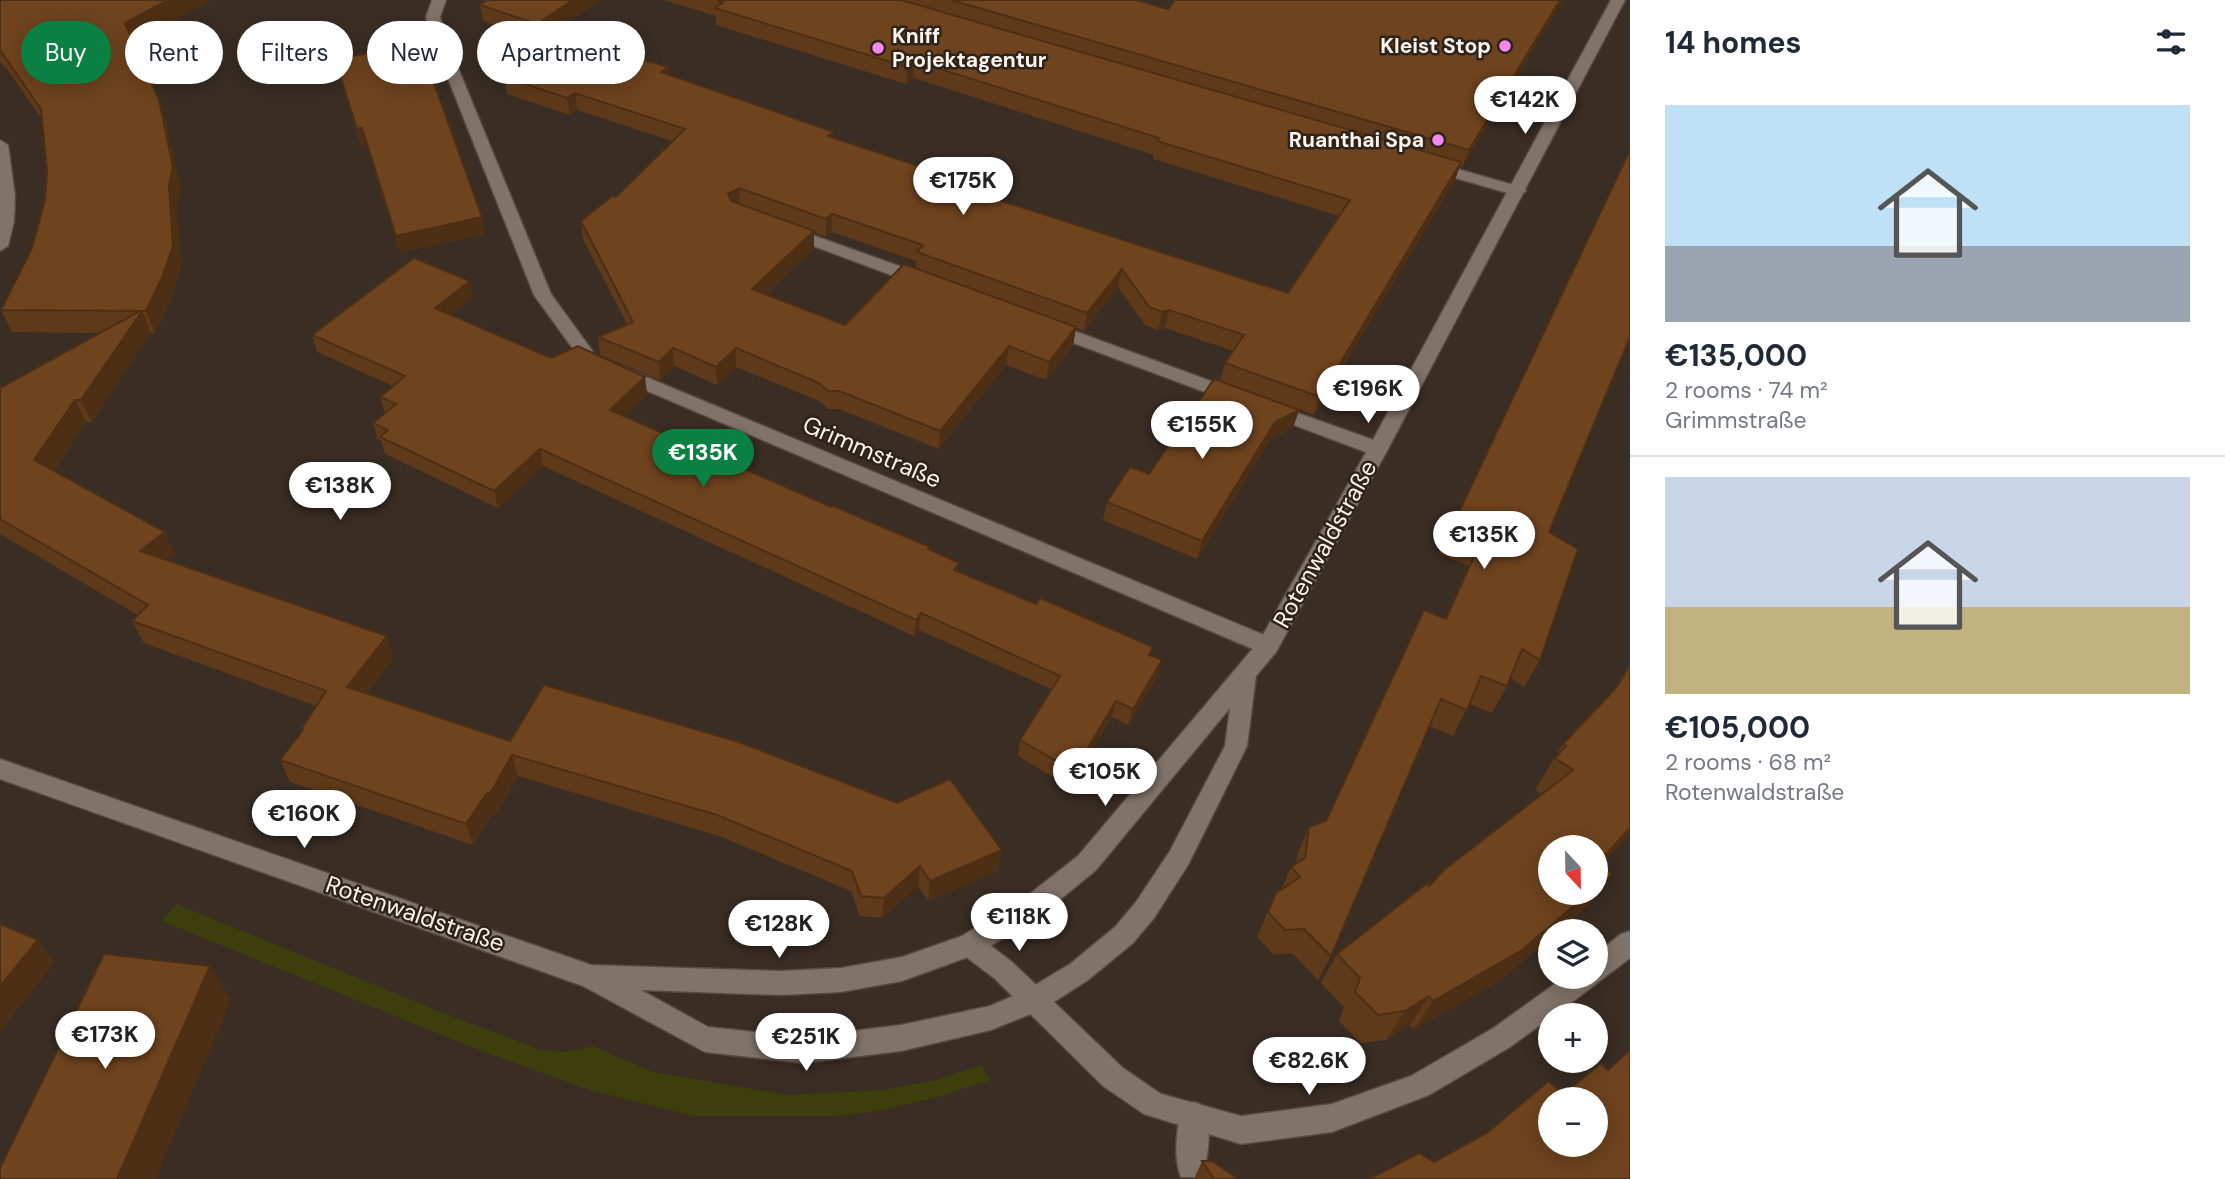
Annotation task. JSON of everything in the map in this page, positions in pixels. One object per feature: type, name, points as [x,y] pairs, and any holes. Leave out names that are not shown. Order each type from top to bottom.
[{"type":"main road","name":"Grimmstraße","points":[[439,0],[433,17],[440,41],[543,295],[590,360],[1268,646]]},
{"type":"main road","name":"Rotenwaldstraße","points":[[591,976],[781,983],[841,981],[902,969],[970,945],[1036,904],[1087,863],[1245,677],[1268,646],[1518,191],[1618,0]]},
{"type":"main road","points":[[0,145],[8,188],[7,223],[0,246]]},
{"type":"main road","points":[[1417,162],[1518,191]]},
{"type":"main road","points":[[765,222],[947,290]]},
{"type":"main road","points":[[1038,323],[1378,449]]},
{"type":"main road","name":"Rotenwaldstraße","points":[[0,769],[591,976],[705,1039],[803,1050],[933,1033],[991,1018],[1034,1000],[1079,972],[1124,935],[1179,858],[1236,746],[1245,677]]},
{"type":"main road","points":[[1608,960],[1630,942]]},
{"type":"main road","points":[[970,945],[1003,970],[1113,1077],[1154,1105],[1241,1130],[1332,1118],[1419,1086],[1501,1038],[1570,989]]},
{"type":"main road","points":[[1191,1167],[1194,1116]]},
{"type":"shaded area","points":[[176,904],[541,1050],[565,1052],[593,1046],[653,1072],[788,1095],[883,1090],[937,1080],[982,1065],[990,1080],[941,1096],[879,1111],[836,1116],[694,1116],[589,1090],[469,1046],[162,921]]},
{"type":"building","points":[[0,0],[168,0],[125,21],[125,84],[152,84],[159,100],[173,167],[169,185],[173,246],[162,278],[146,311],[142,311],[81,400],[75,400],[34,460],[165,532],[140,551],[387,636],[347,687],[510,741],[544,685],[739,742],[897,803],[950,779],[1002,850],[930,881],[920,866],[884,898],[861,896],[852,871],[717,815],[512,755],[491,792],[486,794],[466,824],[280,760],[303,730],[326,691],[132,621],[148,605],[0,519],[0,388],[140,311],[1,310],[32,248],[45,200],[47,171],[41,109],[24,84],[111,84],[111,21],[21,21],[21,80],[0,50]]},
{"type":"building","points":[[487,0],[573,0],[542,21],[528,21],[480,5]]},
{"type":"building","points":[[717,0],[901,0],[1461,162],[1320,397],[1225,363],[1244,335],[1169,310],[1162,312],[1149,307],[1122,269],[1087,313],[917,252],[923,245],[832,214],[826,219],[739,188],[728,194],[731,201],[814,231],[752,289],[845,325],[904,264],[1076,327],[1049,362],[1009,346],[940,431],[839,391],[828,391],[819,383],[736,348],[716,367],[673,348],[659,362],[598,337],[633,322],[581,221],[612,196],[616,197],[685,129],[575,93],[567,98],[525,84],[645,84],[645,60],[668,67],[661,72],[834,132],[828,136],[952,177],[946,183],[1288,293],[1350,200],[1157,141],[1159,138],[915,61],[907,67],[715,8],[723,2]]},
{"type":"building","points":[[951,0],[1136,0],[1168,9],[1175,0],[1560,0],[1469,150]]},
{"type":"building","points":[[367,53],[367,84],[434,84],[482,217],[396,236],[362,128],[357,129],[343,84],[353,84],[353,56]]},
{"type":"building","points":[[1630,150],[1630,337],[1549,532],[1578,549],[1540,660],[1522,649],[1507,686],[1481,676],[1467,710],[1441,699],[1331,956],[1304,929],[1285,930],[1268,912],[1276,893],[1300,877],[1291,867],[1305,858],[1309,827],[1326,821],[1424,610],[1446,619],[1482,538],[1452,527]]},
{"type":"building","points":[[414,258],[470,281],[435,308],[551,358],[578,346],[645,377],[610,410],[831,507],[930,547],[928,549],[959,563],[954,570],[1036,604],[1040,598],[1153,647],[1149,655],[1162,660],[1133,709],[1116,701],[1074,771],[1020,740],[1060,676],[921,613],[916,620],[540,449],[494,491],[380,437],[388,430],[373,423],[396,404],[380,397],[405,376],[312,335]]},
{"type":"building","points":[[1214,379],[1299,410],[1275,422],[1202,541],[1107,502],[1130,467],[1149,474]]},
{"type":"building","points":[[1630,665],[1630,828],[1608,852],[1608,835],[1538,835],[1538,905],[1575,905],[1558,919],[1538,919],[1538,936],[1522,950],[1433,1001],[1429,996],[1405,1011],[1378,1015],[1355,992],[1360,978],[1337,954],[1430,881],[1428,887],[1444,870],[1573,770],[1555,758],[1566,746],[1563,744],[1616,688]]},
{"type":"building","points":[[0,924],[38,940],[0,986]]},
{"type":"building","points":[[104,954],[210,966],[117,1179],[0,1179],[0,1168]]},
{"type":"building","points":[[1630,1050],[1630,1179],[1369,1179],[1419,1153],[1434,1162],[1487,1133],[1538,1090],[1538,1157],[1608,1157],[1608,1087],[1572,1087],[1589,1073],[1608,1073]]},
{"type":"building","points":[[1549,1081],[1555,1087],[1542,1087]]},
{"type":"building","points":[[1202,1161],[1212,1161],[1238,1179],[1214,1179]]},
{"type":"place","name":"Kleist Stop","points":[[1505,46]]},
{"type":"place","name":"Kniff Projektagentur","points":[[878,48]]},
{"type":"place","name":"Ruanthai Spa","points":[[1438,140]]}]
